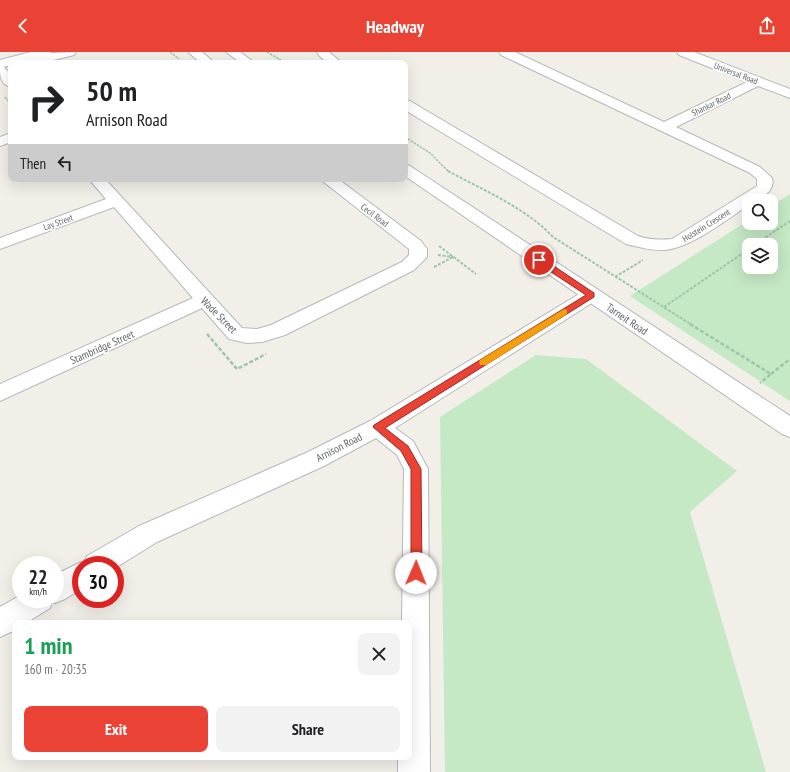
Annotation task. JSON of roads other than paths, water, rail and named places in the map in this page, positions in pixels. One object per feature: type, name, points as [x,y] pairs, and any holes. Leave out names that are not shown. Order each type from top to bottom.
[{"type":"street","points":[[15,60],[45,52]]},
{"type":"street","points":[[38,60],[70,52]]},
{"type":"street","points":[[194,52],[205,60]]},
{"type":"street","points":[[232,52],[244,60]]},
{"type":"street","points":[[323,52],[325,56],[331,60]]},
{"type":"street","name":"Holstein Crescent","points":[[408,106],[632,240],[655,246],[667,246],[677,243],[763,189],[766,185],[766,180],[762,174],[755,170],[505,52]]},
{"type":"street","name":"Universal Road","points":[[683,52],[790,94]]},
{"type":"street","points":[[0,70],[8,79]]},
{"type":"street","name":"Shankar Road","points":[[665,127],[758,82]]},
{"type":"street","name":"Tarneit Road","points":[[408,171],[790,428]]},
{"type":"street","points":[[408,177],[441,199],[500,234]]},
{"type":"street","name":"Wade Street","points":[[100,182],[236,334],[247,337],[262,336],[408,266],[414,261],[419,253]]},
{"type":"street","name":"Cecil Road","points":[[332,182],[415,244],[419,253]]},
{"type":"street","name":"Lay Street","points":[[0,244],[116,201]]},
{"type":"street","name":"Arnison Road","points":[[111,556],[148,534],[316,458],[378,427],[591,295]]},
{"type":"street","name":"Stambridge Street","points":[[0,393],[204,300]]},
{"type":"street","points":[[378,427],[404,448],[416,469],[418,497],[414,772]]},
{"type":"street","points":[[0,623],[25,608]]}]
